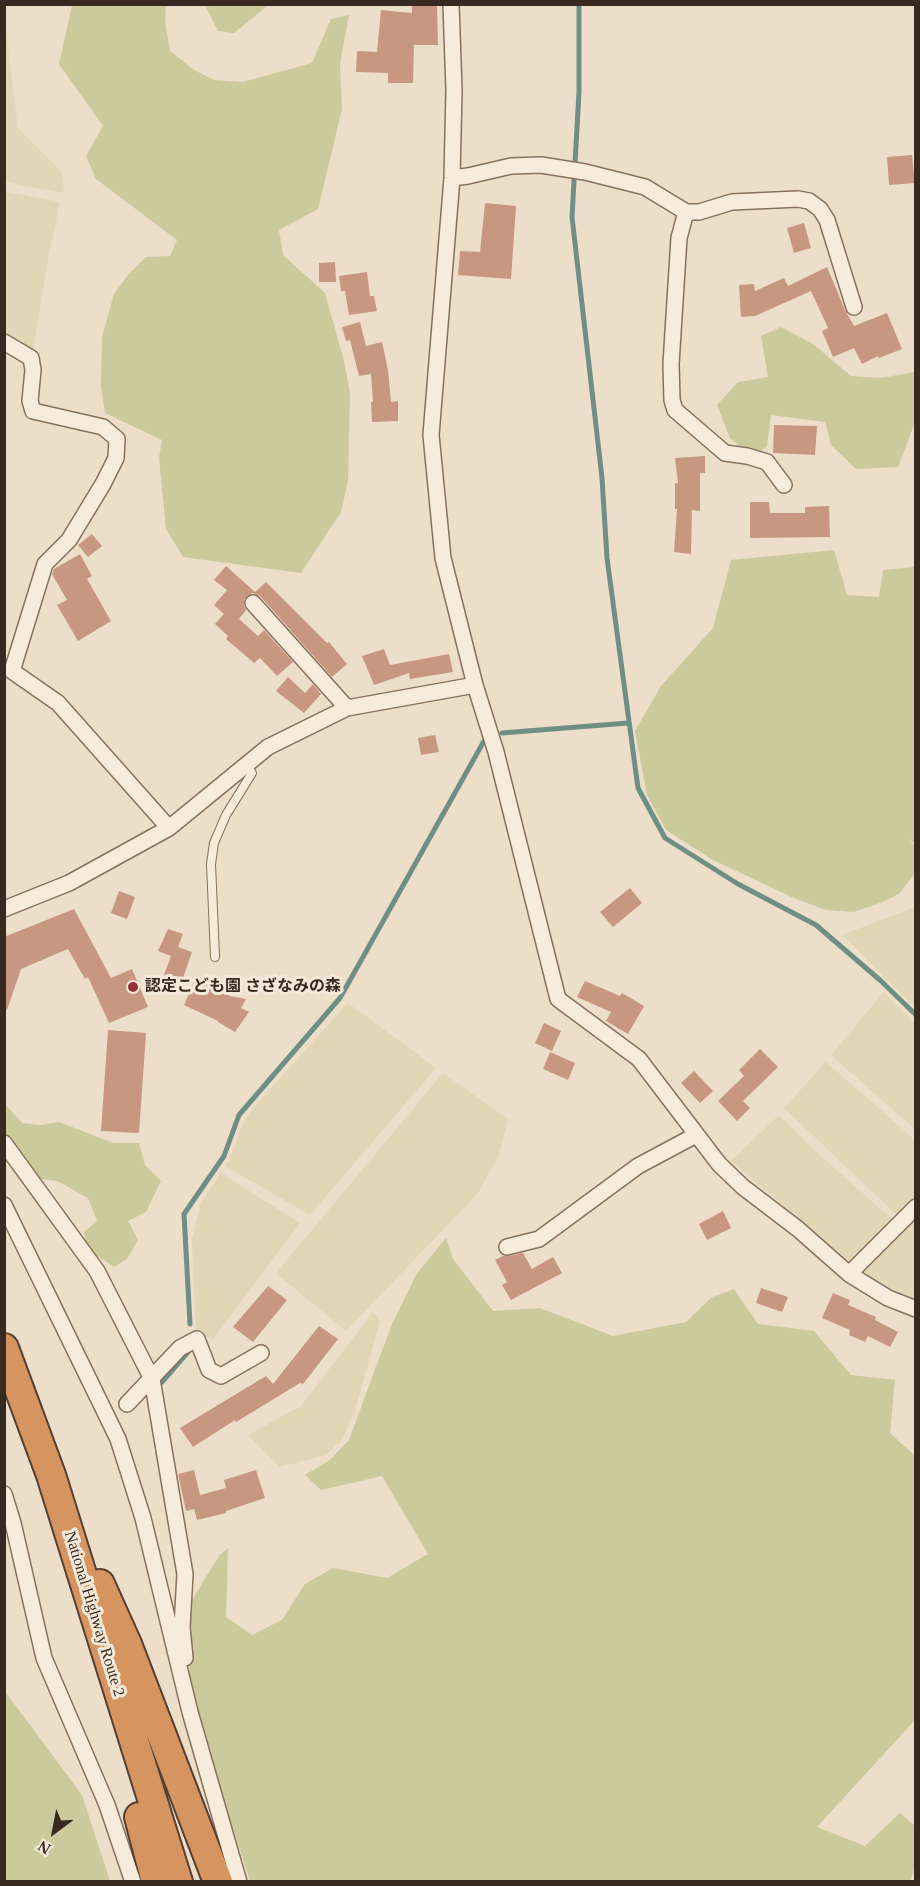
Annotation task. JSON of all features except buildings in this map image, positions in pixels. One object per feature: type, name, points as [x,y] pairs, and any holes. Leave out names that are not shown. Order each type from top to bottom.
[{"type":"highway","name":"National Highway Route 2","points":[[4,1348],[51,1475],[178,1881]]},
{"type":"highway","points":[[51,1475],[127,1644],[218,1881]]},
{"type":"highway","points":[[80,1571],[136,1809],[156,1881]]},
{"type":"street","points":[[450,4],[454,90],[452,178],[431,435],[443,558],[475,685],[496,752],[558,999],[639,1059],[719,1164],[743,1188],[798,1229],[849,1274],[888,1298],[915,1309]]},
{"type":"street","points":[[452,178],[511,166],[541,165],[585,172],[645,187],[686,212],[699,212],[732,202],[798,199],[809,201],[820,209],[827,220],[854,307]]},
{"type":"street","points":[[686,212],[679,238],[671,364],[672,400],[675,410],[725,453],[767,462],[784,485]]},
{"type":"street","points":[[4,342],[31,358],[33,370],[30,401],[33,411],[104,427],[117,440],[116,458],[103,484],[69,540],[45,564],[12,670],[58,703],[168,828]]},
{"type":"street","points":[[253,603],[347,708]]},
{"type":"street","points":[[4,909],[69,883],[168,828],[268,747],[347,708],[475,685]]},
{"type":"street","points":[[507,1247],[539,1239],[638,1166],[696,1135]]},
{"type":"street","points":[[4,1143],[97,1271],[152,1379],[185,1574],[182,1627],[185,1664],[180,1672]]},
{"type":"street","points":[[4,1205],[117,1439],[143,1518],[189,1712],[239,1881]]},
{"type":"street","points":[[849,1274],[915,1207]]},
{"type":"street","points":[[127,1404],[180,1348],[197,1338],[209,1370],[221,1376],[261,1353]]},
{"type":"street","points":[[4,1494],[13,1523],[44,1658],[107,1805],[133,1881]]},
{"type":"lane","points":[[215,957],[212,864],[214,843],[226,815],[252,773],[247,765]]},
{"type":"shaded area","points":[[4,17],[18,128],[62,172],[64,193],[5,182]]},
{"type":"shaded area","points":[[4,191],[60,202],[33,350],[5,335]]},
{"type":"shaded area","points":[[916,907],[915,1008],[842,935]]},
{"type":"shaded area","points":[[884,992],[915,1024],[915,1129],[831,1055]]},
{"type":"shaded area","points":[[348,1003],[436,1068],[310,1215],[225,1166],[241,1128],[253,1108]]},
{"type":"shaded area","points":[[826,1062],[915,1140],[915,1198],[898,1216],[784,1108]]},
{"type":"shaded area","points":[[443,1073],[508,1119],[499,1155],[478,1193],[346,1331],[276,1273]]},
{"type":"shaded area","points":[[779,1115],[814,1150],[893,1220],[851,1262],[731,1161]]},
{"type":"shaded area","points":[[221,1173],[300,1223],[213,1339],[196,1334],[192,1240],[201,1202]]},
{"type":"shaded area","points":[[915,1219],[915,1300],[859,1273]]},
{"type":"shaded area","points":[[373,1312],[380,1321],[356,1407],[343,1438],[326,1455],[280,1467],[248,1435],[301,1406]]},
{"type":"green space","points":[[72,5],[166,5],[165,21],[170,51],[194,70],[214,80],[243,82],[312,63],[331,19],[349,15],[340,64],[342,109],[318,209],[279,230],[283,255],[325,293],[344,361],[350,393],[348,481],[341,512],[301,573],[183,557],[166,529],[159,458],[162,440],[105,413],[101,386],[102,337],[114,294],[128,275],[146,257],[170,256],[177,240],[96,179],[86,156],[103,126],[59,64]]},
{"type":"green space","points":[[205,5],[292,5],[267,6],[234,33],[218,31]]},
{"type":"green space","points":[[781,327],[813,344],[851,376],[881,378],[915,372],[915,422],[898,467],[856,469],[831,445],[825,422],[771,415],[767,446],[754,458],[730,438],[717,405],[738,382],[768,377],[761,336]]},
{"type":"green space","points":[[834,550],[847,595],[879,597],[883,570],[915,567],[915,844],[908,839],[915,846],[915,873],[899,894],[854,912],[826,910],[796,899],[711,859],[666,830],[647,795],[635,731],[661,686],[713,628],[731,560]]},
{"type":"green space","points":[[4,1103],[22,1123],[40,1125],[59,1122],[113,1143],[139,1143],[145,1165],[161,1181],[146,1212],[128,1221],[138,1240],[127,1259],[114,1267],[86,1248],[84,1232],[97,1221],[88,1198],[57,1181],[35,1178],[5,1141]]},
{"type":"green space","points":[[446,1238],[453,1259],[493,1311],[540,1308],[613,1336],[686,1322],[712,1297],[734,1289],[758,1324],[814,1331],[851,1375],[895,1380],[890,1433],[915,1456],[915,1720],[817,1827],[865,1846],[900,1813],[915,1826],[915,1881],[914,1869],[910,1882],[250,1881],[189,1692],[190,1603],[219,1556],[228,1548],[226,1617],[252,1635],[282,1620],[305,1584],[333,1568],[387,1578],[428,1554],[382,1476],[321,1490],[305,1475],[330,1460],[349,1440],[392,1324],[416,1275]]},
{"type":"green space","points":[[4,1690],[82,1795],[110,1881],[5,1881]]},
{"type":"waterway","points":[[579,4],[579,92],[572,217],[602,478],[607,558],[638,788],[665,838],[738,884],[816,925],[881,981],[916,1015]]},
{"type":"waterway","points":[[502,733],[628,723]]},
{"type":"waterway","points":[[190,1324],[184,1214],[224,1156],[239,1115],[340,998],[484,741]]},
{"type":"waterway","points":[[162,1382],[188,1352]]},
{"type":"place","name":"認定こども園 さざなみの森","points":[[133,987]]}]
